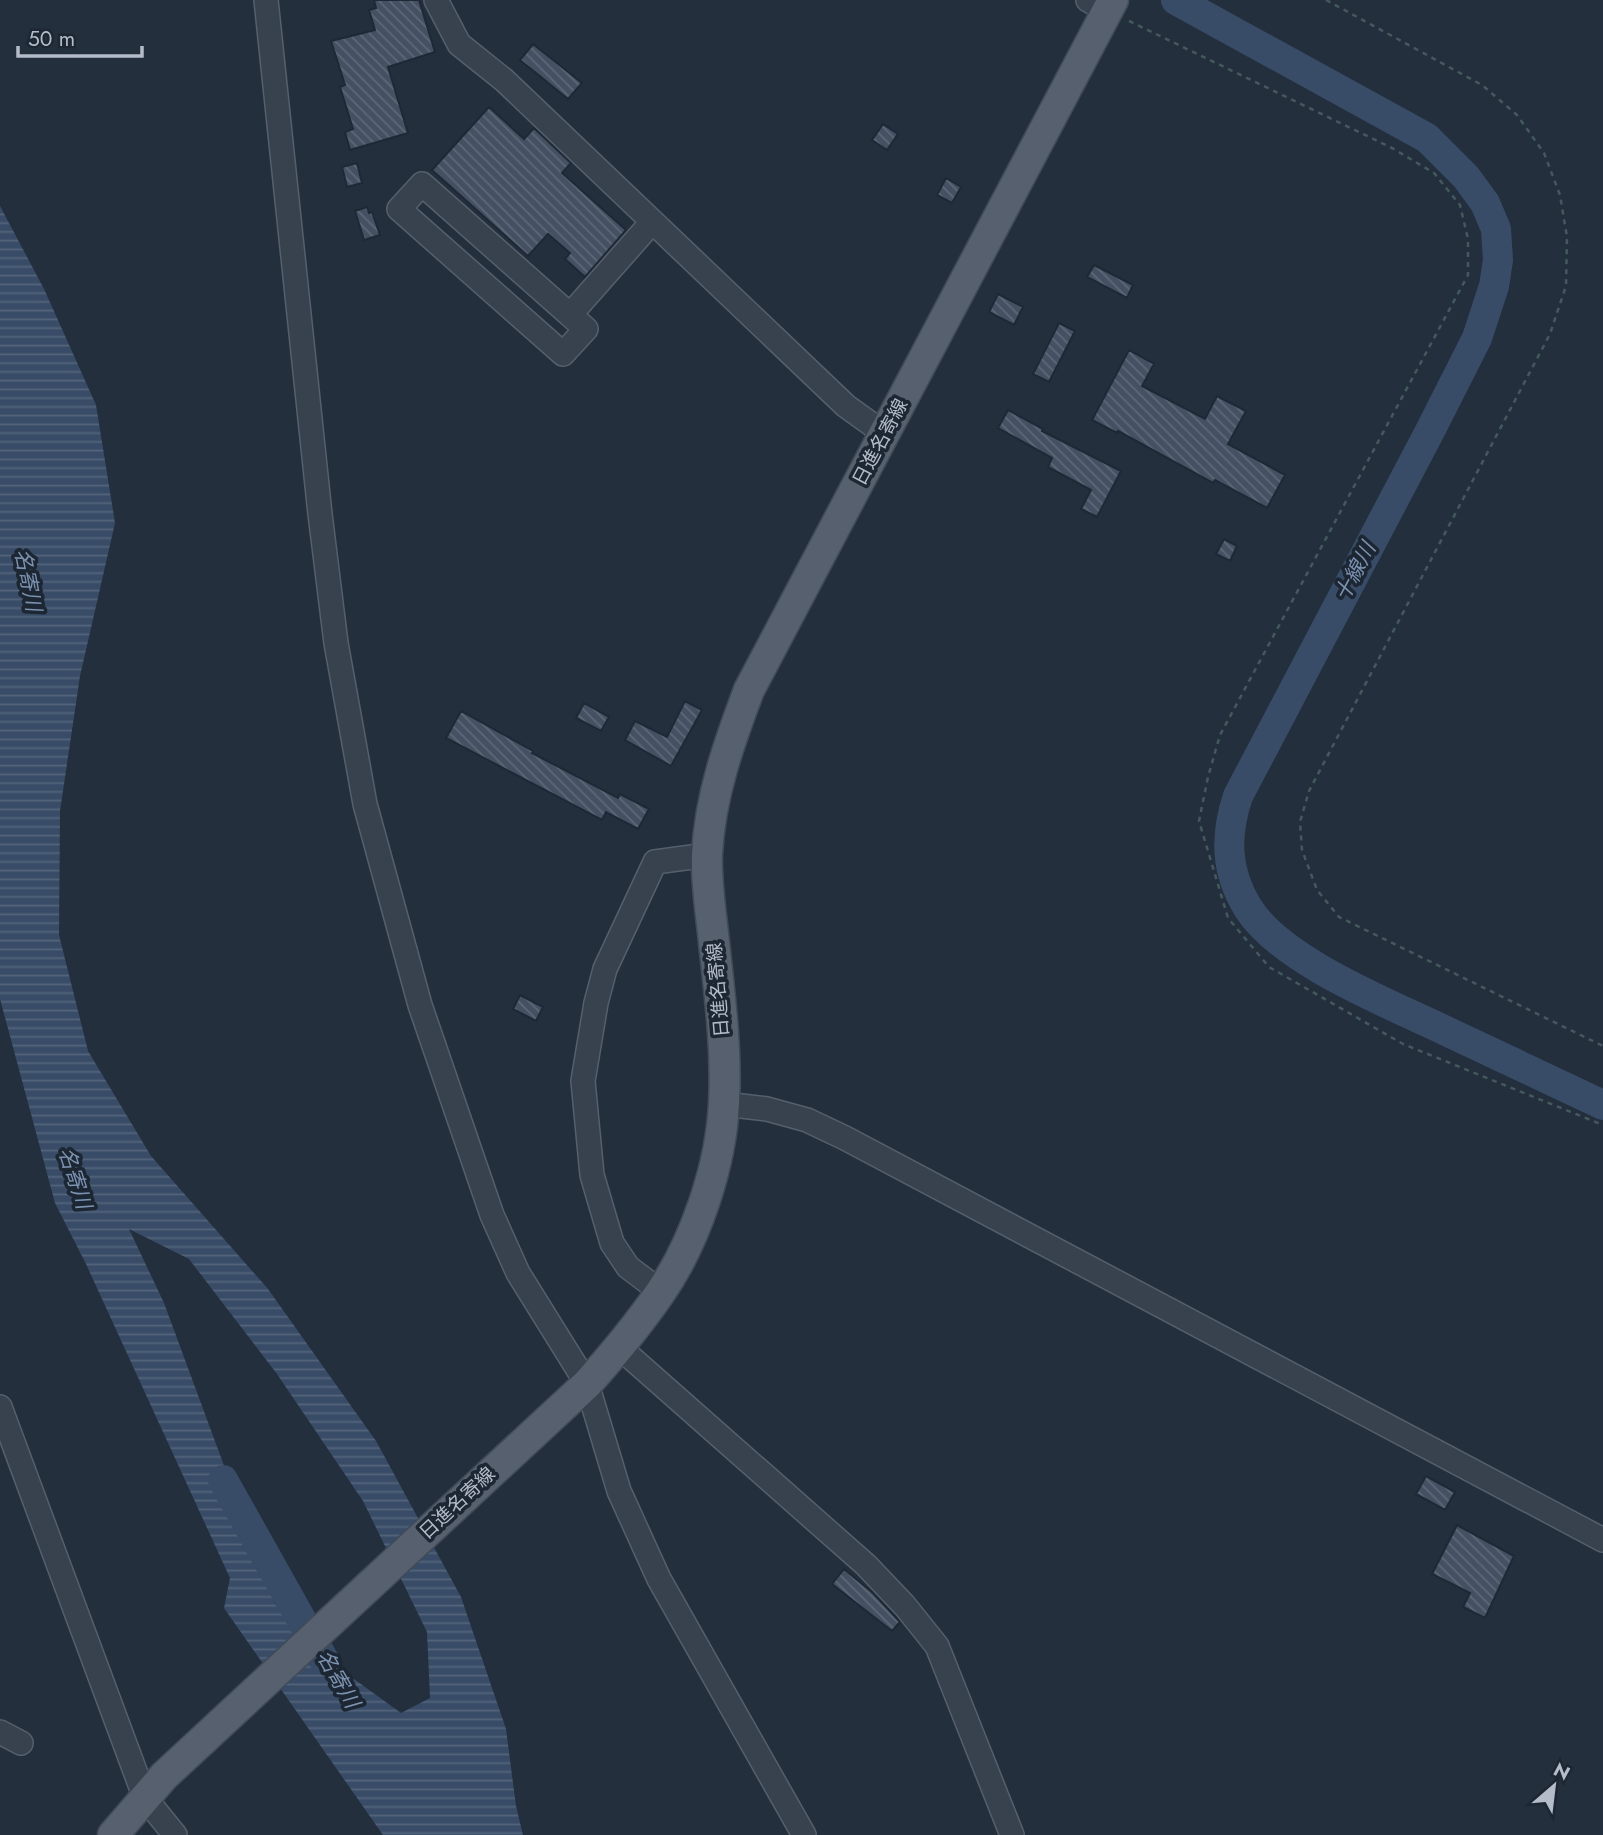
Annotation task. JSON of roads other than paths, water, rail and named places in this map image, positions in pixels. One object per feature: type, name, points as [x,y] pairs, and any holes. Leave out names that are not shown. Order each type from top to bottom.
[{"type":"main road","name":"日進名寄線","points":[[113,1835],[154,1787],[587,1384],[661,1292],[688,1242],[703,1204],[715,1163],[724,1104],[723,1032],[707,855],[713,800],[729,743],[749,690],[885,434],[1103,4]]},
{"type":"street","points":[[266,0],[336,643],[365,804],[420,1004],[492,1215],[518,1273],[587,1384],[619,1491],[659,1579],[804,1835]]},
{"type":"street","points":[[436,0],[459,44],[504,80],[846,406],[885,434]]},
{"type":"street","points":[[422,184],[570,314],[586,329],[563,354],[399,209],[422,184]]},
{"type":"street","points":[[570,314],[653,222]]},
{"type":"street","points":[[478,279],[501,253]]},
{"type":"street","points":[[661,1292],[628,1267],[612,1243],[592,1175],[583,1081],[596,1003],[605,969],[655,862],[707,855]]},
{"type":"street","points":[[724,1104],[767,1109],[807,1119],[1603,1540]]},
{"type":"street","points":[[619,1347],[866,1565],[905,1606],[937,1646],[1012,1835]]},
{"type":"street","points":[[0,1407],[175,1835]]},
{"type":"street","points":[[0,1732],[21,1743]]},
{"type":"water","points":[[0,206],[44,289],[96,405],[115,523],[80,676],[60,811],[59,935],[88,1051],[151,1156],[268,1289],[376,1441],[461,1597],[506,1729],[516,1806],[523,1835],[383,1835],[224,1608],[230,1578],[86,1264],[55,1203],[0,999]],"holes":[[[129,1229],[189,1259],[277,1374],[363,1501],[427,1632],[430,1698],[401,1713],[347,1674],[275,1604],[164,1303]]]},
{"type":"waterway","name":"十線川","points":[[1176,0],[1427,138],[1466,177],[1485,203],[1496,229],[1498,260],[1494,286],[1477,338],[1238,796],[1229,839],[1231,867],[1240,894],[1264,927],[1285,946],[1337,979],[1603,1105]]},
{"type":"waterway","name":"名寄川","points":[[223,1480],[324,1660]]}]
